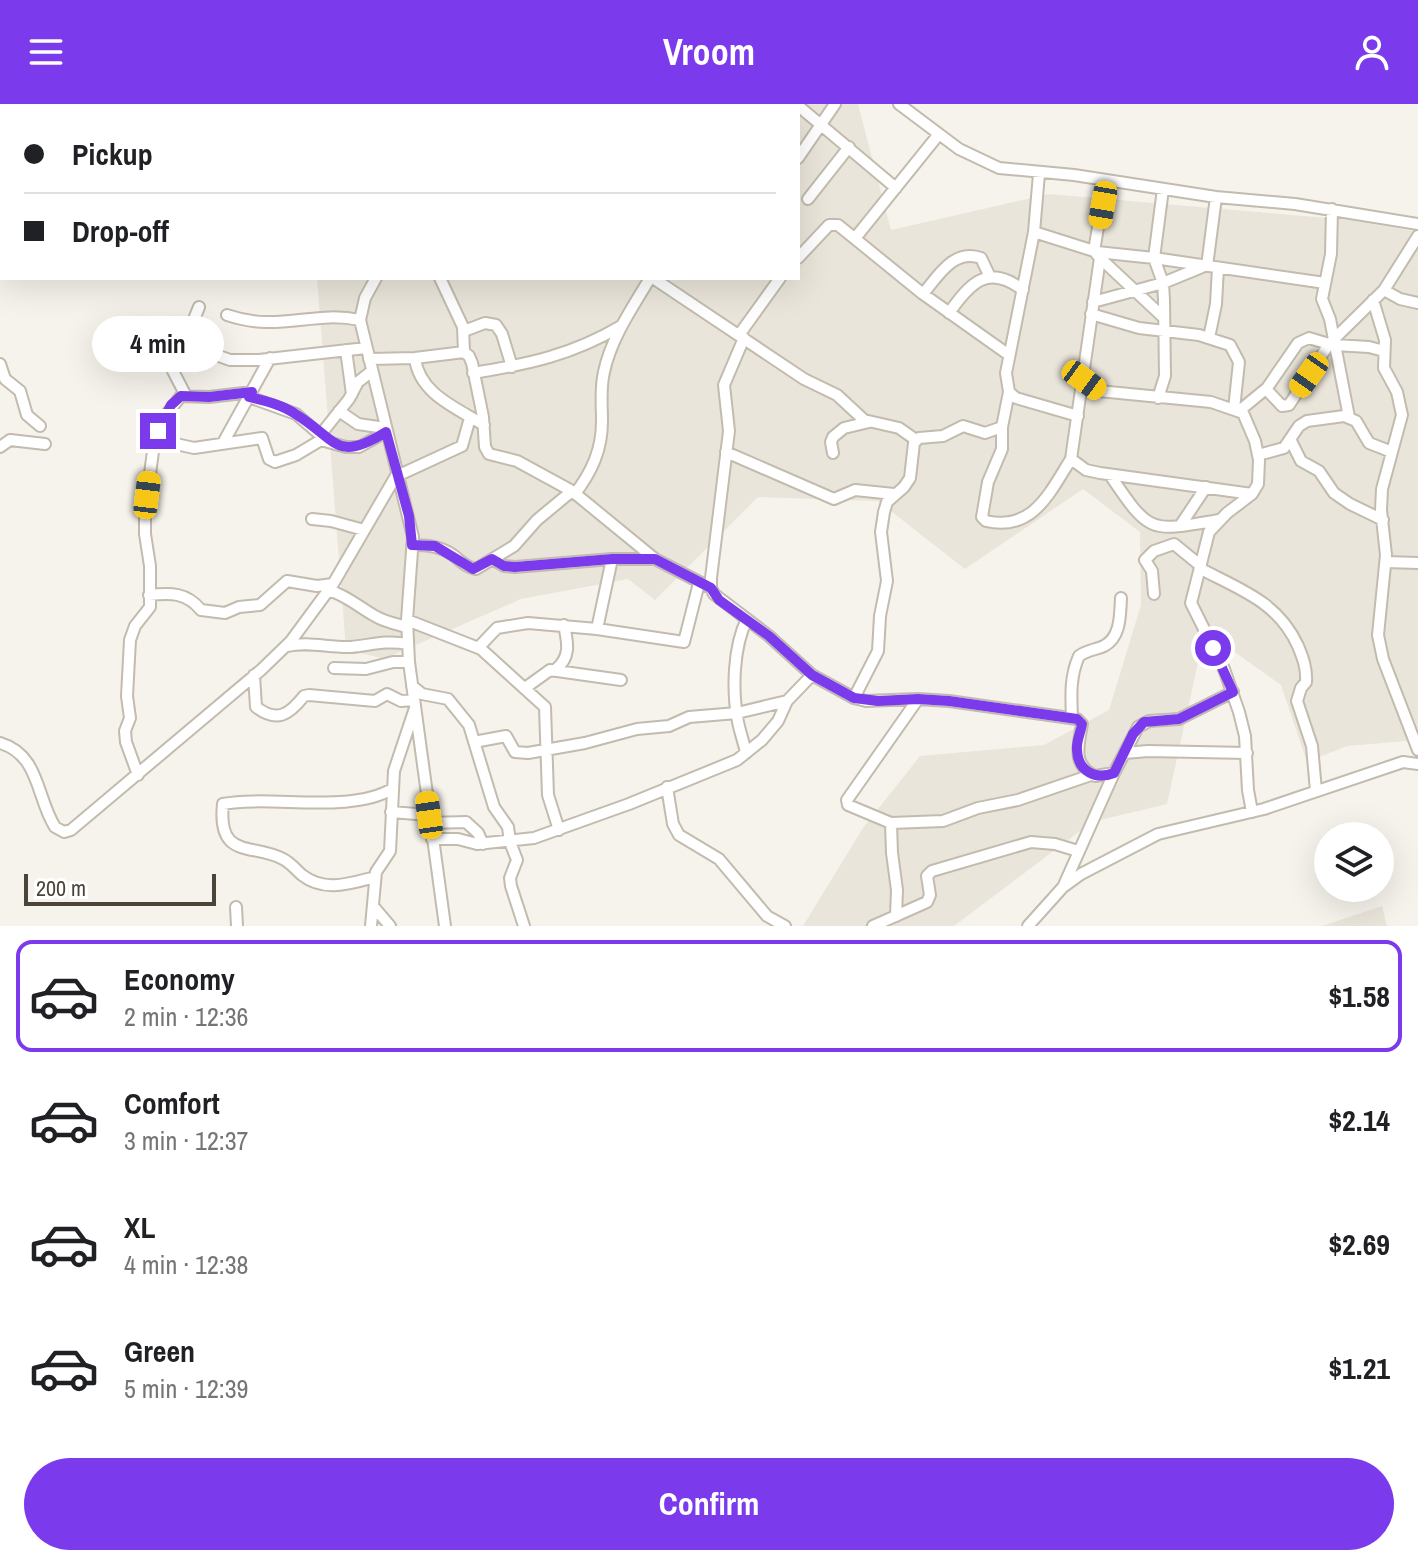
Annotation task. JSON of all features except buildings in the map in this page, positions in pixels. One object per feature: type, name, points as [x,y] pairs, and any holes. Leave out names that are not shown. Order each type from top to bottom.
[{"type":"street","points":[[800,155],[835,104]]},
{"type":"street","points":[[899,104],[985,163],[1014,171],[1332,209],[1418,224]]},
{"type":"street","points":[[800,107],[896,188]]},
{"type":"street","points":[[856,237],[939,134]]},
{"type":"street","points":[[808,199],[849,147]]},
{"type":"street","points":[[1039,174],[1034,232],[1006,373],[1009,392],[1002,427],[1001,454],[983,498],[982,517],[986,521],[1012,521],[1031,515],[1071,459],[1084,380],[1106,180]]},
{"type":"street","points":[[1158,398],[1165,376],[1163,283],[1154,258],[1163,189]]},
{"type":"street","points":[[1209,338],[1216,304],[1210,267],[1216,197]]},
{"type":"street","points":[[1322,299],[1331,254],[1332,209]]},
{"type":"street","points":[[800,256],[829,225],[838,225],[923,294],[1009,355]]},
{"type":"street","points":[[1034,232],[1097,254],[1154,258],[1325,283]]},
{"type":"street","points":[[1266,389],[1282,406],[1287,407],[1332,343],[1384,290],[1418,236]]},
{"type":"street","points":[[923,294],[943,270],[969,254],[981,258],[990,277]]},
{"type":"street","points":[[1097,254],[1163,317]]},
{"type":"street","points":[[1093,302],[1210,267]]},
{"type":"street","points":[[949,313],[968,287],[979,280],[990,277],[1009,280],[1023,290]]},
{"type":"street","points":[[375,280],[365,298],[360,320],[385,430],[409,516],[412,545],[407,624],[409,662],[445,926]]},
{"type":"street","points":[[441,280],[464,331],[464,352]]},
{"type":"street","points":[[412,545],[435,546],[473,569],[514,546],[537,520],[574,493],[599,453],[604,371],[621,326],[650,280]]},
{"type":"street","points":[[654,280],[804,379],[837,395],[869,422],[899,428],[916,440],[943,436],[963,426],[985,433],[1002,427]]},
{"type":"street","points":[[711,588],[729,422],[724,385],[741,337],[779,280]]},
{"type":"street","points":[[1308,280],[1322,299],[1330,319],[1332,343],[1349,417]]},
{"type":"street","points":[[1384,290],[1400,299],[1418,303]]},
{"type":"street","points":[[1373,300],[1383,329],[1384,368],[1397,392],[1402,415],[1382,489],[1386,562],[1379,623],[1380,646],[1417,746]]},
{"type":"street","points":[[186,396],[173,372],[199,307]]},
{"type":"street","points":[[1091,314],[1139,328],[1209,338],[1230,345],[1236,352],[1239,374],[1237,410]]},
{"type":"street","points":[[227,315],[255,323],[290,323],[334,316],[360,320]]},
{"type":"street","points":[[464,331],[485,323],[496,325],[502,334],[512,367]]},
{"type":"street","points":[[473,373],[563,355],[621,326]]},
{"type":"street","points":[[1237,410],[1266,389],[1298,343],[1309,338],[1384,351]]},
{"type":"street","points":[[183,351],[205,351],[230,360],[346,350],[415,358],[464,352],[469,356],[484,425],[485,447],[489,454],[517,461],[574,493],[655,559],[711,588],[719,600],[747,619],[812,675],[854,698],[878,701],[918,699],[1072,717],[1082,724],[1077,751],[1084,768],[1091,775],[1099,777],[1114,773]]},
{"type":"street","points":[[346,350],[352,394]]},
{"type":"street","points":[[223,443],[270,358]]},
{"type":"street","points":[[415,358],[417,372],[433,392],[453,410],[484,425]]},
{"type":"street","points":[[0,364],[5,379],[22,396],[27,415],[40,426]]},
{"type":"street","points":[[176,444],[194,448],[262,438],[269,459],[275,462],[296,455],[323,436],[358,382],[372,371]]},
{"type":"street","points":[[1084,380],[1099,391],[1211,402],[1237,410],[1251,426],[1258,455],[1258,484],[1252,494],[1209,532],[1191,606],[1233,692],[1245,736],[1252,812]]},
{"type":"street","points":[[1009,392],[1026,402],[1078,416]]},
{"type":"street","points":[[138,775],[125,736],[130,718],[127,696],[130,640],[135,626],[150,607],[145,511],[154,444],[171,405],[177,398],[186,396],[251,394],[296,414],[323,436],[346,447],[359,447],[385,430]]},
{"type":"street","points":[[339,411],[358,424],[385,430]]},
{"type":"street","points":[[1258,455],[1281,450],[1291,441],[1299,426],[1307,421],[1349,417],[1359,424],[1369,443],[1392,452]]},
{"type":"street","points":[[0,743],[21,753],[36,777],[51,822],[57,830],[64,832],[78,825],[286,647],[330,587],[397,475],[462,446],[470,418]]},
{"type":"street","points":[[833,453],[831,442],[838,432],[869,422]]},
{"type":"street","points":[[0,447],[10,440],[45,444]]},
{"type":"street","points":[[854,698],[878,651],[880,616],[887,581],[881,542],[887,502],[910,478],[916,440]]},
{"type":"street","points":[[1291,441],[1301,461],[1319,471],[1334,493],[1383,520]]},
{"type":"street","points":[[726,452],[834,499],[855,490],[894,494]]},
{"type":"street","points":[[1071,459],[1086,470],[1110,475],[1252,494]]},
{"type":"street","points":[[1110,475],[1144,521],[1153,526],[1193,525],[1219,520]]},
{"type":"street","points":[[1154,594],[1152,571],[1146,558],[1167,544],[1206,487]]},
{"type":"street","points":[[312,519],[364,530]]},
{"type":"street","points":[[1193,525],[1205,545]]},
{"type":"street","points":[[1167,544],[1177,545],[1201,568],[1262,602],[1282,618],[1295,639],[1306,667],[1306,682],[1297,701],[1312,746],[1316,791]]},
{"type":"street","points":[[492,559],[504,566],[515,567],[612,559],[655,559]]},
{"type":"street","points":[[597,629],[612,559]]},
{"type":"street","points":[[1386,562],[1418,563]]},
{"type":"street","points":[[149,595],[181,595],[201,610],[225,613],[239,607],[260,605],[287,581],[330,587],[377,617],[478,648],[546,710],[548,795],[559,830]]},
{"type":"street","points":[[478,648],[493,630],[528,623],[684,642],[699,583]]},
{"type":"street","points":[[1072,717],[1072,677],[1079,656],[1102,647],[1116,634],[1121,598]]},
{"type":"street","points":[[746,753],[737,713],[738,643],[747,619]]},
{"type":"street","points":[[555,670],[562,665],[568,652],[564,625]]},
{"type":"street","points":[[286,647],[303,643],[339,647],[378,642],[408,644]]},
{"type":"street","points":[[334,668],[366,669],[393,662],[409,662]]},
{"type":"street","points":[[525,688],[545,671],[555,670],[621,680]]},
{"type":"street","points":[[254,675],[256,707],[272,716],[280,716],[309,695],[375,701],[387,694],[414,704]]},
{"type":"street","points":[[432,839],[483,844],[534,838],[737,760],[778,721],[787,701],[812,675]]},
{"type":"street","points":[[412,686],[422,694],[448,699],[466,721],[494,807],[508,827],[517,860],[510,878],[511,886],[524,926]]},
{"type":"street","points":[[1063,887],[1138,727],[1144,722],[1179,719],[1233,692]]},
{"type":"street","points":[[918,699],[847,800],[848,805],[891,823],[943,821],[1091,775]]},
{"type":"street","points":[[474,742],[506,736],[515,752],[547,750],[601,740],[637,729],[669,726],[689,717],[737,713],[787,701]]},
{"type":"street","points":[[371,926],[375,877],[390,851],[392,789],[398,755],[414,704]]},
{"type":"street","points":[[743,739],[756,745]]},
{"type":"street","points":[[1125,753],[1247,753]]},
{"type":"street","points":[[1028,926],[1063,887],[1103,861],[1158,834],[1252,812],[1403,762],[1418,764]]},
{"type":"street","points":[[667,787],[673,824],[679,835],[719,859],[765,921],[785,926]]},
{"type":"street","points":[[375,877],[333,886],[306,878],[281,858],[241,847],[224,829],[223,804],[335,801],[375,796],[392,789]]},
{"type":"street","points":[[391,812],[466,822],[474,828],[483,844]]},
{"type":"street","points":[[891,823],[896,916]]},
{"type":"street","points":[[873,926],[930,899],[927,876],[932,871],[1031,842],[1055,844],[1078,851]]},
{"type":"street","points":[[372,904],[390,926]]},
{"type":"street","points":[[236,907],[237,926]]},
{"type":"shaded area","points":[[800,104],[858,104],[891,230],[1049,194],[1350,220],[1418,232],[1418,740],[1347,746],[1307,762],[1281,685],[1205,631],[1167,804],[1092,822],[954,926],[803,926],[863,828],[920,756],[1044,745],[1109,710],[1141,605],[1140,532],[1083,489],[965,569],[878,501],[758,497],[655,600],[628,579],[521,599],[384,659],[346,649],[317,280],[800,280]]},
{"type":"shaded area","points":[[1382,906],[1387,926],[1322,926]]},
{"type":"route","points":[[158,431],[171,405],[181,396],[209,397],[252,392],[249,397],[296,414],[325,439],[338,445],[359,447],[386,432],[409,516],[412,545],[435,546],[473,569],[492,559],[497,564],[515,567],[612,559],[655,559],[711,588],[719,600],[769,636],[812,675],[854,698],[866,701],[949,701],[1077,719],[1082,724],[1077,745],[1078,757],[1087,772],[1099,777],[1114,773],[1133,734],[1144,722],[1179,719],[1233,692],[1213,648]]}]
